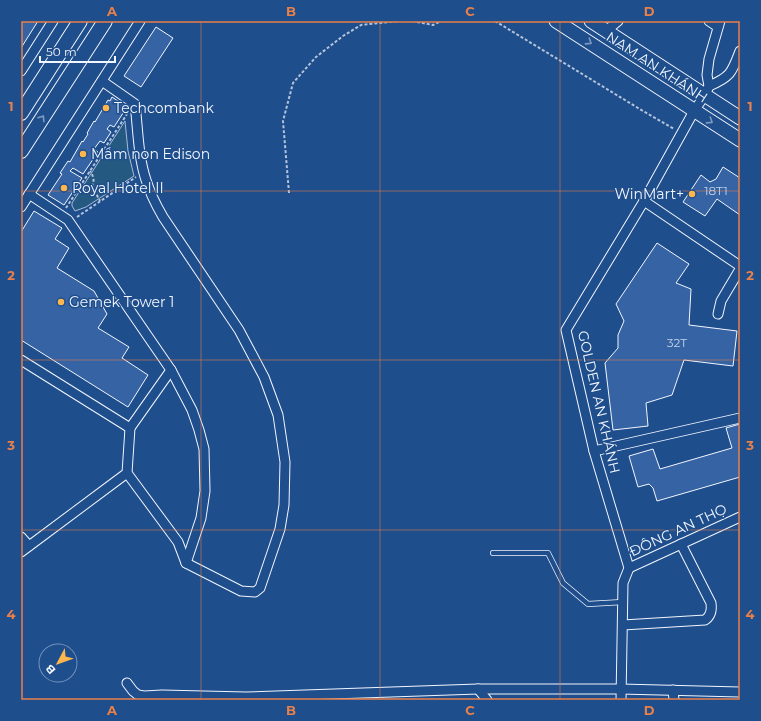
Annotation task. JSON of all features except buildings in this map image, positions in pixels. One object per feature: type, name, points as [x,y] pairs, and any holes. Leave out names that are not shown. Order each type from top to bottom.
[{"type":"main road","points":[[21,112],[80,21]]},
{"type":"main road","points":[[21,151],[105,21]]},
{"type":"street","points":[[21,71],[53,21]]},
{"type":"street","points":[[21,207],[140,21]]},
{"type":"street","name":"NAM AN KHÁNH","points":[[556,21],[740,140]]},
{"type":"street","name":"NAM AN KHÁNH","points":[[591,21],[707,91],[740,118]]},
{"type":"street","points":[[606,31],[618,21]]},
{"type":"street","points":[[707,91],[709,59],[719,24],[709,21]]},
{"type":"street","points":[[707,91],[733,70],[740,51]]},
{"type":"street","points":[[102,81],[134,103],[144,172],[152,198],[163,217],[239,330],[258,365],[278,415],[285,462],[284,505],[281,523],[271,556],[260,588],[255,592],[241,592],[186,563],[178,542],[127,473],[130,428],[171,370]]},
{"type":"street","name":"GOLDEN AN KHÁNH","points":[[629,568],[594,451],[566,330],[644,202],[694,111],[707,91]]},
{"type":"street","points":[[29,194],[69,222],[171,370],[192,410],[199,430],[204,455],[204,503],[201,518],[186,563]]},
{"type":"street","points":[[644,202],[740,266]]},
{"type":"street","points":[[718,314],[721,301],[740,269]]},
{"type":"street","points":[[21,360],[130,428]]},
{"type":"street","points":[[594,451],[740,418]]},
{"type":"street","points":[[21,552],[127,473]]},
{"type":"street","name":"ĐÔNG AN THỌ","points":[[629,568],[740,517]]},
{"type":"street","points":[[21,537],[29,546]]},
{"type":"street","points":[[622,625],[705,620],[708,618],[712,608],[711,603],[681,544]]},
{"type":"street","points":[[621,700],[623,584],[629,568]]},
{"type":"street","points":[[127,683],[138,695],[144,696],[162,695],[244,699],[478,689],[620,689],[740,692]]},
{"type":"street","points":[[478,689],[488,700]]},
{"type":"street","points":[[673,690],[674,700]]},
{"type":"lane","points":[[493,553],[548,553],[563,583],[588,604],[623,602]]},
{"type":"path","points":[[289,193],[283,121],[294,83],[316,57],[343,36],[361,25],[398,21]]},
{"type":"path","points":[[412,21],[433,24],[441,21]]},
{"type":"path","points":[[495,21],[643,112],[682,134]]},
{"type":"path","points":[[61,215],[134,103]]},
{"type":"path","points":[[78,190],[88,190],[92,186],[94,179],[90,171]]},
{"type":"path","points":[[69,222],[144,172]]},
{"type":"path","points":[[92,186],[100,201]]},
{"type":"shaded area","points":[[125,121],[128,151],[134,176],[86,207],[75,211],[72,203]]},
{"type":"place","name":"Techcombank","points":[[106,108]]},
{"type":"place","name":"Mầm non Edison","points":[[83,154]]},
{"type":"place","name":"Royal Hotel II","points":[[64,188]]},
{"type":"place","name":"WinMart+","points":[[692,194]]},
{"type":"place","name":"Gemek Tower 1","points":[[61,302]]}]
